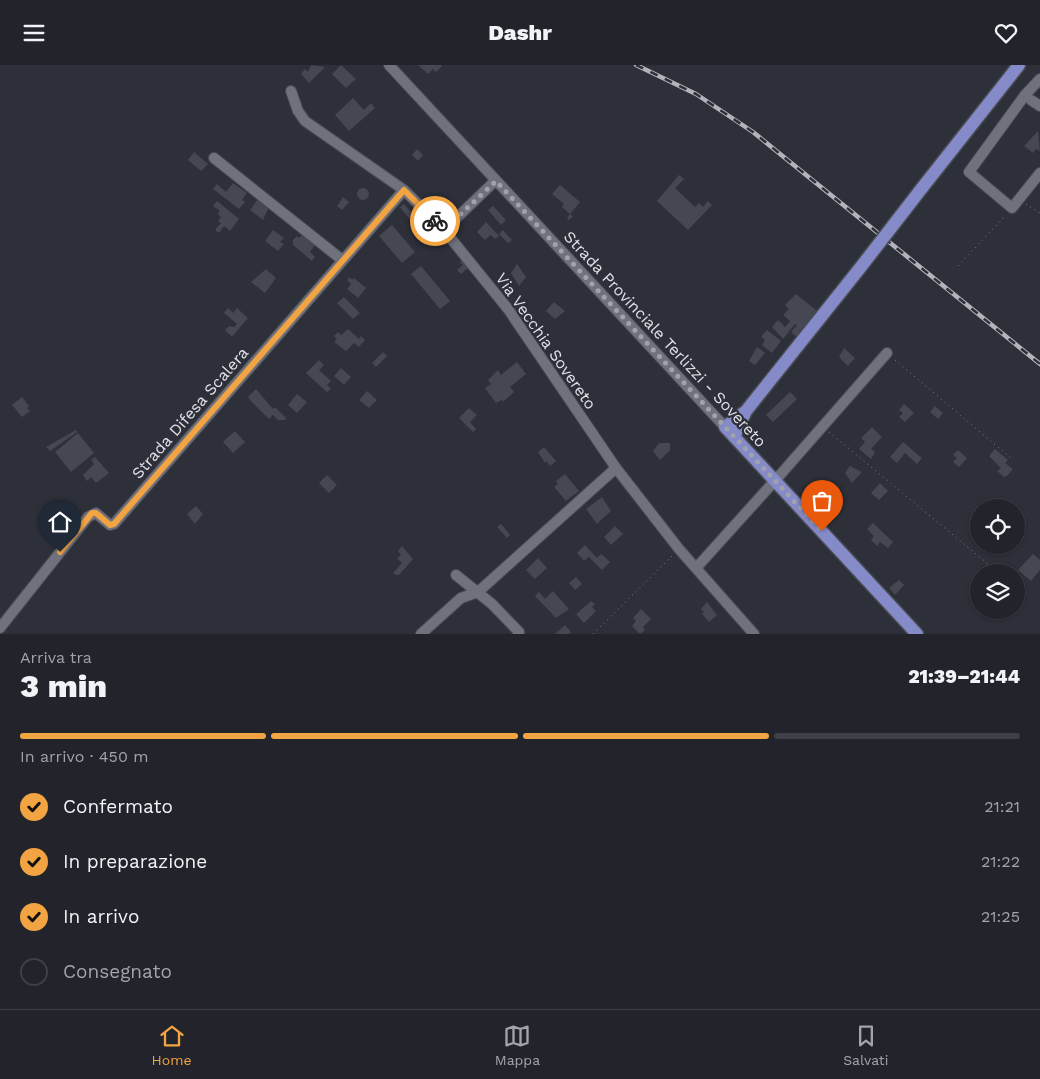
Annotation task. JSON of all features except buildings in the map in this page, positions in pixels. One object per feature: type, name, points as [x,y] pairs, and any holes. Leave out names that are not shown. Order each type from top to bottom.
[{"type":"main road","points":[[734,437],[746,411],[1019,65]]},
{"type":"main road","points":[[725,427],[746,411]]},
{"type":"main road","name":"Strada Provinciale Terlizzi - Sovereto","points":[[725,427],[917,634]]},
{"type":"street","name":"Strada Provinciale Terlizzi - Sovereto","points":[[389,65],[725,427]]},
{"type":"street","points":[[1040,79],[1025,95],[969,172],[1012,208],[1040,173]]},
{"type":"street","name":"Via Vecchia Sovereto","points":[[291,91],[298,111],[304,121],[404,190],[444,230],[477,268],[508,309],[616,468],[679,549],[697,567],[754,634]]},
{"type":"street","points":[[214,158],[341,259]]},
{"type":"street","points":[[444,230],[496,181]]},
{"type":"street","name":"Strada Difesa Scalera","points":[[0,628],[88,517],[96,513],[104,522],[110,525],[114,524],[341,259],[404,190]]},
{"type":"street","points":[[697,567],[887,353]]},
{"type":"street","points":[[422,634],[461,598],[478,593],[616,468]]},
{"type":"street","points":[[456,575],[519,632],[518,634]]},
{"type":"path","points":[[1019,199],[1040,213]]},
{"type":"path","points":[[958,266],[1012,208]]},
{"type":"path","points":[[887,353],[1012,459]]},
{"type":"path","points":[[822,427],[988,564]]},
{"type":"path","points":[[593,634],[679,549]]},
{"type":"railway","points":[[636,65],[696,94],[753,132],[1040,364]]},
{"type":"way so far","points":[[435,221],[444,230],[496,181],[822,531]]},
{"type":"route","points":[[60,552],[92,513],[96,513],[104,522],[110,525],[114,524],[341,259],[404,190],[435,221]]}]
